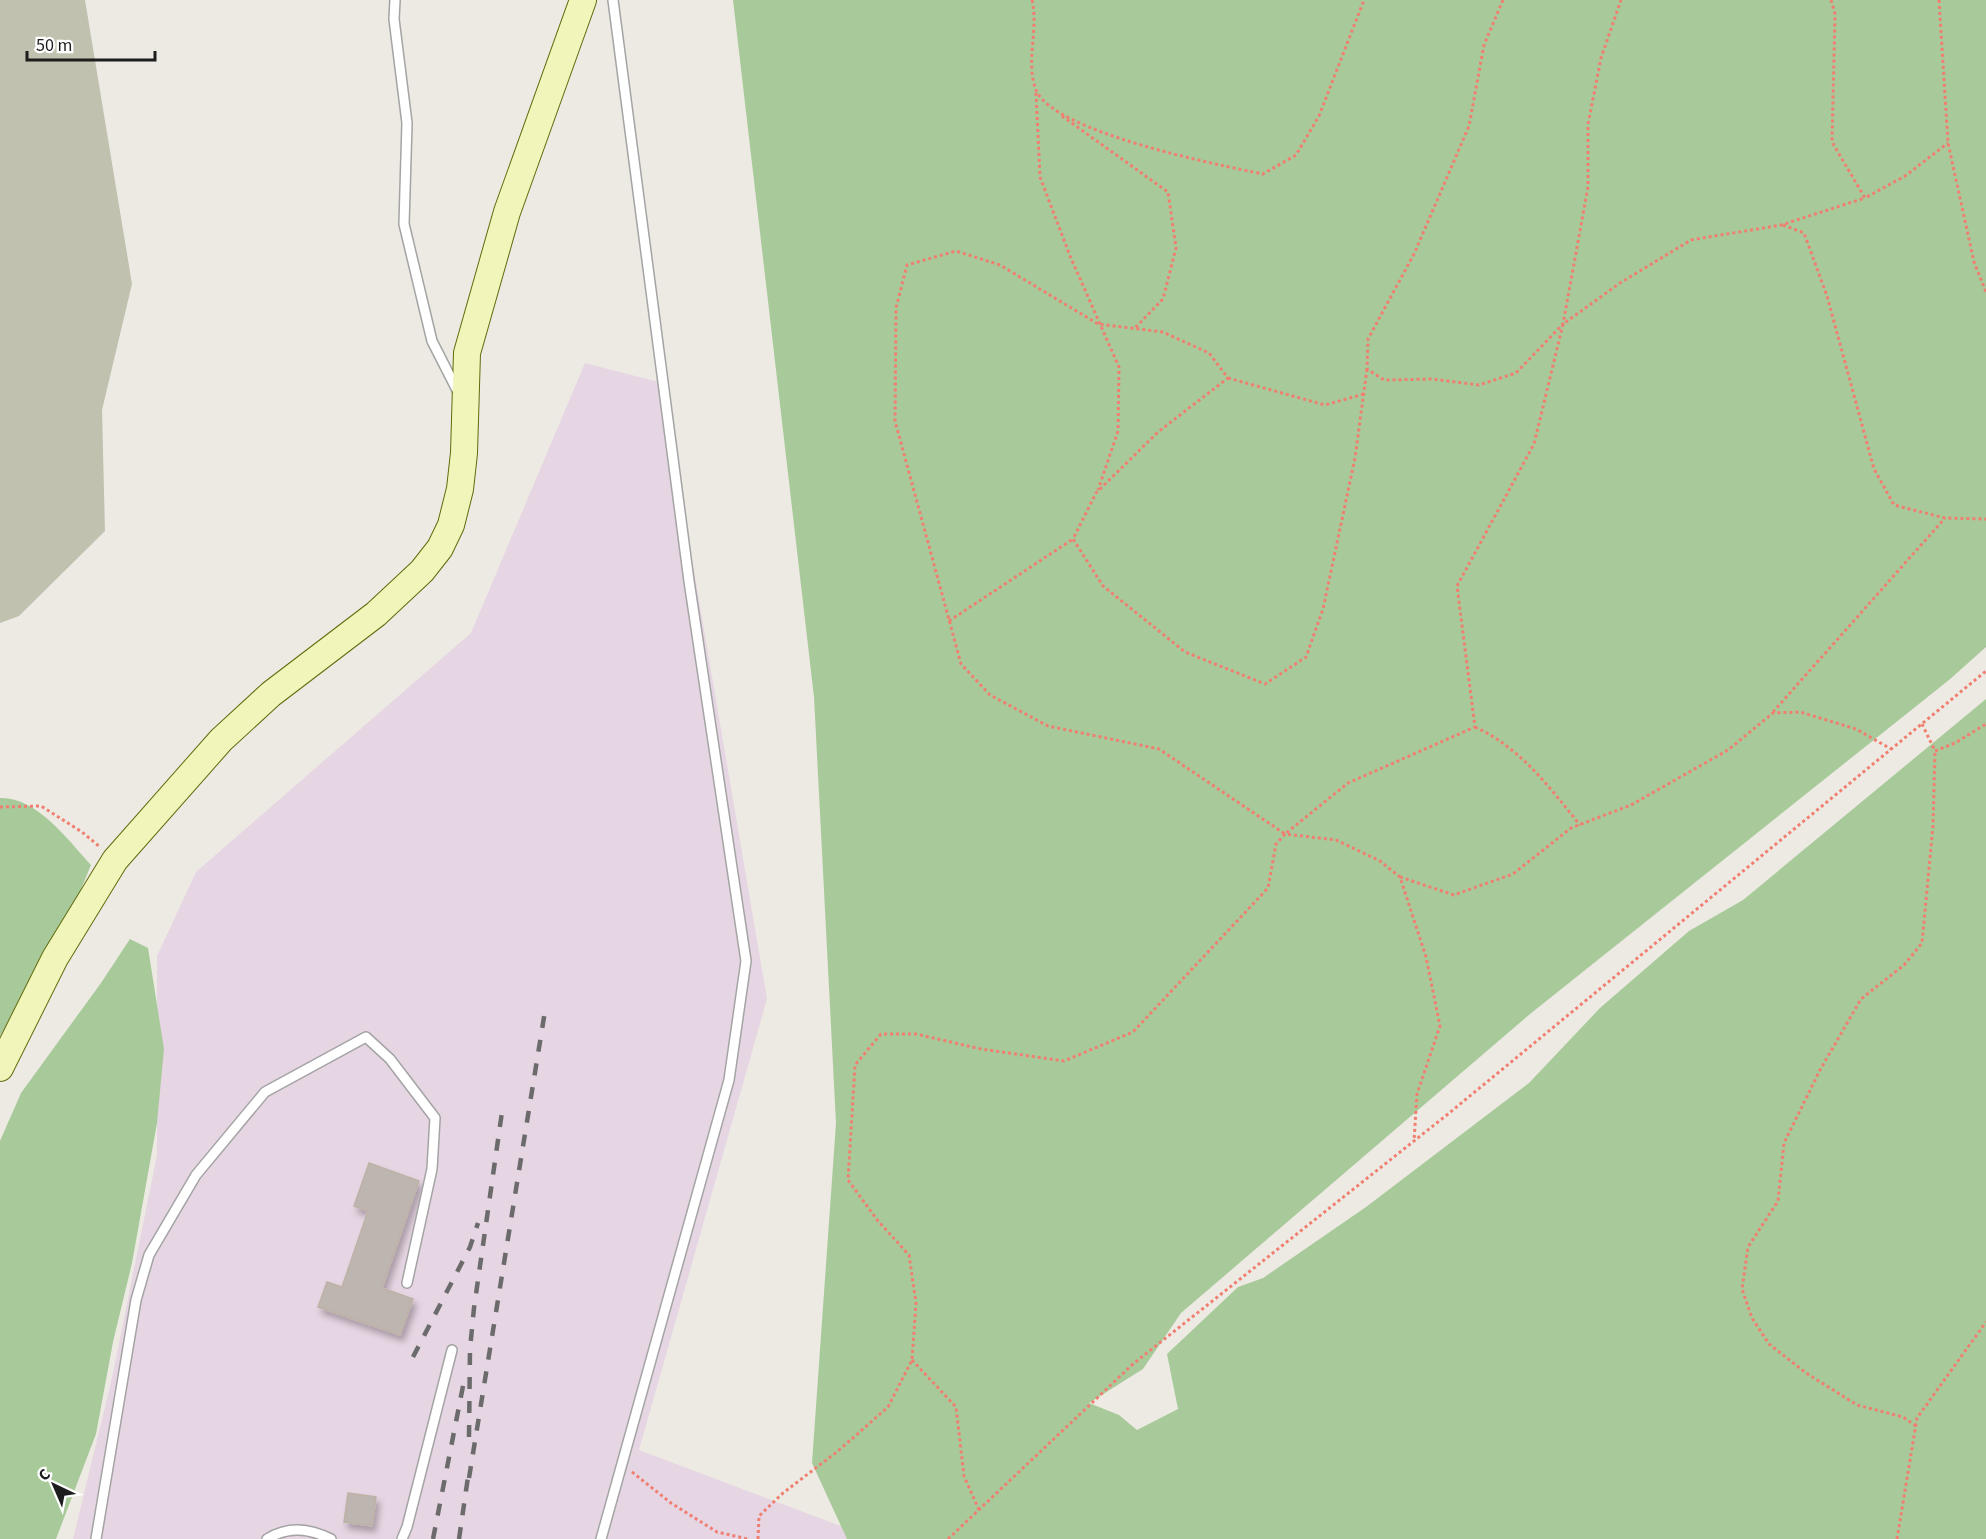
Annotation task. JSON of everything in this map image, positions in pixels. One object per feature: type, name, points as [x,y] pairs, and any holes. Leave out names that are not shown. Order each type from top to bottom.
[{"type":"street","points":[[0,1068],[56,958],[115,860],[221,740],[271,694],[376,614],[422,571],[440,548],[451,525],[460,489],[464,453],[467,353],[507,212],[582,0]]},
{"type":"lane","points":[[394,0],[394,19],[407,123],[404,224],[432,341],[464,405]]},
{"type":"lane","points":[[601,1539],[729,1080],[747,961],[689,581],[613,0]]},
{"type":"lane","points":[[96,1539],[136,1300],[149,1255],[196,1175],[265,1092],[366,1037],[390,1059],[435,1118],[432,1169],[407,1283]]},
{"type":"lane","points":[[402,1539],[452,1350]]},
{"type":"lane","points":[[267,1539],[281,1530],[302,1529],[331,1539]]},
{"type":"path","points":[[949,621],[1073,539],[1096,493],[1118,431],[1119,367],[1098,324],[1040,177],[1036,91],[1031,61],[1036,17],[1032,0]]},
{"type":"path","points":[[1055,111],[1175,156],[1263,174],[1296,155],[1318,116],[1364,0]]},
{"type":"path","points":[[1073,539],[1103,586],[1185,652],[1265,684],[1306,657],[1323,609],[1355,458],[1367,369],[1368,339],[1414,255],[1469,126],[1484,45],[1503,0]]},
{"type":"path","points":[[1475,727],[1457,586],[1534,444],[1563,324],[1588,187],[1588,124],[1601,58],[1621,0]]},
{"type":"path","points":[[1831,0],[1835,14],[1832,142],[1865,198]]},
{"type":"path","points":[[1939,0],[1948,143],[1974,262],[1986,292]]},
{"type":"path","points":[[1036,91],[1055,111],[1168,192],[1176,248],[1163,299],[1135,328]]},
{"type":"path","points":[[1367,369],[1384,380],[1432,379],[1479,385],[1516,373],[1563,324],[1620,283],[1691,240],[1781,225],[1865,198],[1905,176],[1948,143]]},
{"type":"path","points":[[1781,225],[1804,233],[1827,296],[1874,469],[1894,505],[1946,518],[1986,519]]},
{"type":"path","points":[[1364,394],[1324,405],[1228,378],[1209,353],[1163,332],[1098,324],[1000,265],[956,251],[907,265],[896,308],[895,421],[961,664],[990,695],[1048,726],[1159,748],[1285,834],[1336,840],[1380,861],[1400,877],[1454,895],[1514,874],[1571,828],[1631,805],[1728,750],[1773,713],[1946,518]]},
{"type":"path","points":[[1096,493],[1158,432],[1228,378]]},
{"type":"path","points":[[948,1539],[1132,1364],[1414,1141],[1985,671]]},
{"type":"path","points":[[1773,713],[1800,712],[1856,729],[1891,749]]},
{"type":"path","points":[[1916,1426],[1903,1417],[1857,1405],[1769,1344],[1752,1318],[1742,1289],[1748,1247],[1778,1201],[1784,1143],[1820,1070],[1862,999],[1904,965],[1922,943],[1933,826],[1935,751],[1922,724]]},
{"type":"path","points":[[1935,751],[1955,743],[1986,724]]},
{"type":"path","points":[[758,1539],[759,1516],[888,1407],[912,1360],[916,1303],[909,1255],[878,1221],[848,1180],[855,1065],[881,1034],[916,1034],[981,1049],[1064,1060],[1133,1032],[1268,888],[1276,844],[1285,834],[1348,783],[1475,727],[1488,733],[1528,761],[1580,825]]},
{"type":"path","points":[[0,807],[41,806],[82,832],[115,860]]},
{"type":"path","points":[[1400,877],[1426,957],[1440,1026],[1417,1094],[1414,1141]]},
{"type":"path","points":[[1897,1539],[1917,1418],[1986,1322]]},
{"type":"path","points":[[912,1360],[956,1407],[964,1476],[979,1510]]},
{"type":"path","points":[[621,1464],[671,1503],[717,1532],[748,1539]]},
{"type":"shaded area","points":[[0,0],[85,0],[132,284],[102,410],[105,531],[19,616],[0,623]]},
{"type":"shaded area","points":[[585,363],[662,383],[767,999],[639,1450],[875,1539],[73,1539],[112,1378],[157,1155],[157,956],[196,872],[471,633]]},
{"type":"green space","points":[[733,0],[1986,0],[1986,647],[1949,680],[1530,1014],[1181,1313],[1143,1369],[1089,1403],[1119,1415],[1137,1430],[1178,1409],[1167,1354],[1238,1287],[1263,1278],[1366,1207],[1529,1083],[1600,1008],[1689,931],[1743,900],[1986,699],[1986,1539],[847,1539],[812,1463],[836,1123],[814,697]]},
{"type":"green space","points":[[0,798],[14,800],[39,812],[91,865],[69,918],[0,1036]]},
{"type":"green space","points":[[130,939],[148,948],[164,1049],[157,1123],[132,1263],[113,1342],[96,1434],[56,1539],[0,1539],[0,1141],[21,1093]]},
{"type":"building","points":[[369,1163],[419,1181],[382,1288],[413,1299],[400,1335],[318,1307],[327,1282],[342,1287],[368,1211],[354,1206]]},
{"type":"building","points":[[348,1493],[376,1497],[372,1526],[344,1522]]},
{"type":"railway","points":[[469,1478],[545,1011]]},
{"type":"railway","points":[[469,1437],[470,1349],[474,1308],[502,1112]]},
{"type":"railway","points":[[413,1357],[470,1247],[478,1223]]},
{"type":"railway","points":[[433,1539],[464,1381]]},
{"type":"railway","points":[[459,1539],[469,1470]]}]
